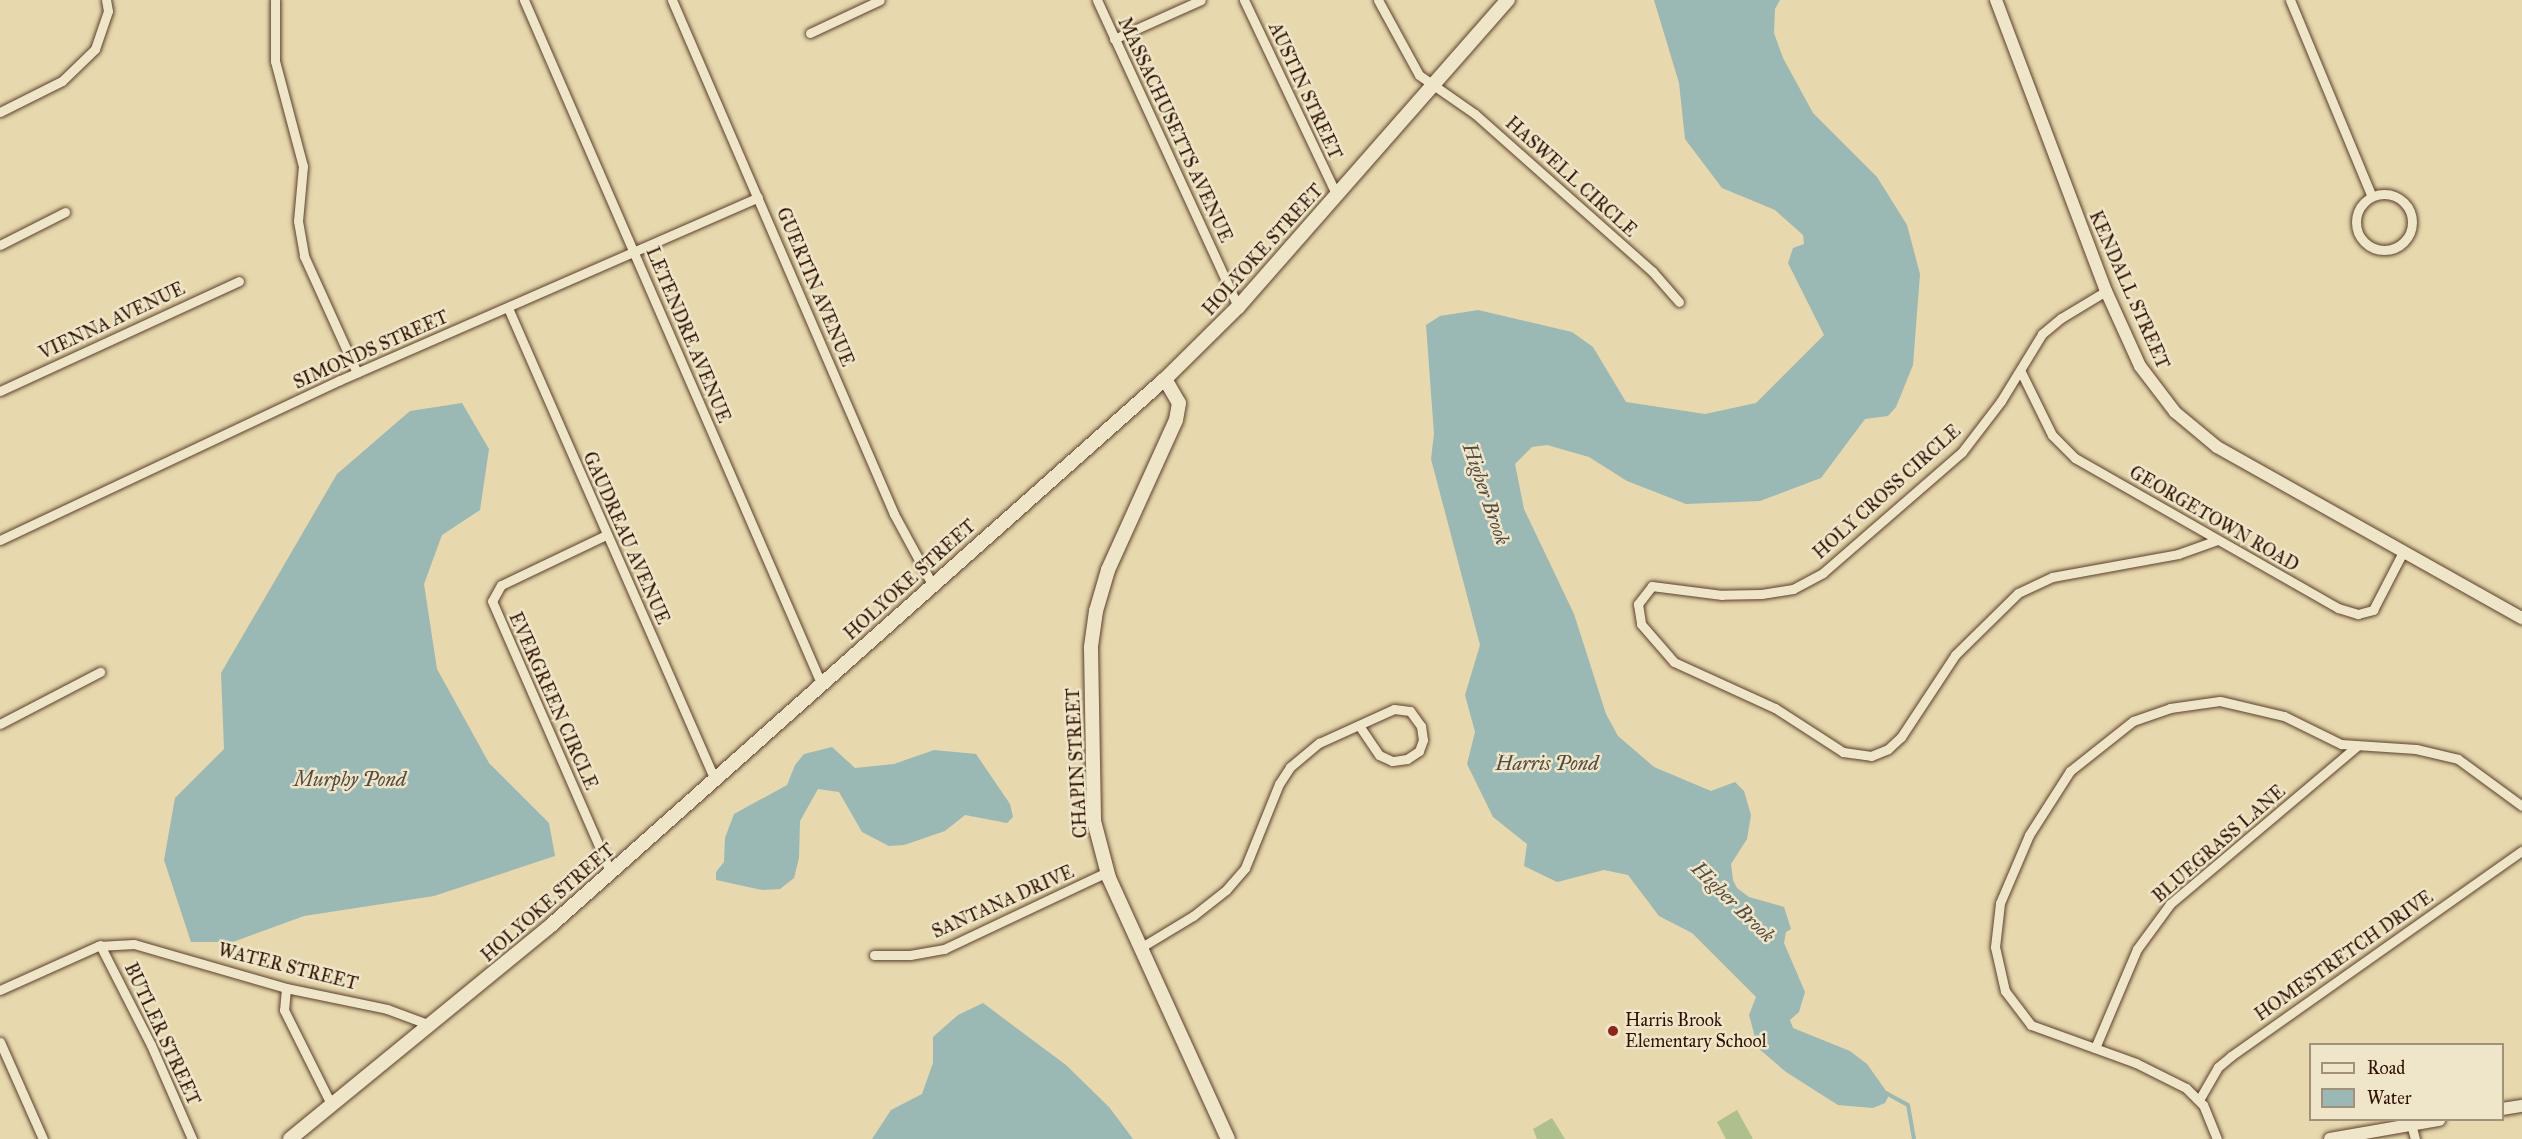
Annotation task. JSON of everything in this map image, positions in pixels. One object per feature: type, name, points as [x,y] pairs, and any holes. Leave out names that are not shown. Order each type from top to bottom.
[{"type":"main road","name":"HOLYOKE STREET","points":[[290,1139],[430,1026],[611,873],[932,584],[1165,379],[1238,307],[1508,0]]},
{"type":"main road","name":"CHAPIN STREET","points":[[1165,379],[1179,403],[1176,420],[1108,570],[1091,648],[1094,821],[1107,872],[1228,1139]]},
{"type":"street","points":[[0,112],[62,81],[95,49],[108,11],[106,0]]},
{"type":"street","points":[[274,0],[275,61],[303,166],[298,221],[304,256],[357,373]]},
{"type":"street","name":"LETENDRE AVENUE","points":[[525,0],[821,683]]},
{"type":"street","name":"GUERTIN AVENUE","points":[[672,0],[894,514],[932,584]]},
{"type":"street","points":[[810,33],[880,0]]},
{"type":"street","name":"MASSACHUSETTS AVENUE","points":[[1097,0],[1238,307]]},
{"type":"street","points":[[1114,39],[1201,0]]},
{"type":"street","name":"AUSTIN STREET","points":[[1244,0],[1337,196]]},
{"type":"street","name":"HASWELL CIRCLE","points":[[1378,0],[1419,75],[1457,100],[1502,138],[1652,271],[1679,302]]},
{"type":"street","name":"KENDALL STREET","points":[[1996,0],[2106,291],[2146,376],[2192,428],[2217,447],[2522,618]]},
{"type":"street","points":[[2290,0],[2371,195]]},
{"type":"street","points":[[2371,195],[2390,195],[2406,207],[2412,229],[2401,246],[2373,249],[2357,231],[2355,220],[2360,207],[2371,195]]},
{"type":"street","name":"SIMONDS STREET","points":[[0,540],[357,373],[635,253],[758,197]]},
{"type":"street","points":[[0,245],[65,212]]},
{"type":"street","name":"VIENNA AVENUE","points":[[0,391],[239,281]]},
{"type":"street","name":"HOLY CROSS CIRCLE","points":[[2106,291],[2061,318],[2042,334],[2021,372],[1962,452],[1815,578],[1793,589],[1761,594],[1648,588],[1640,599],[1638,612],[1653,642],[1674,662],[1775,708],[1843,752],[1871,756],[1888,748],[1901,737],[1955,655],[2018,593],[2052,578],[2178,554],[2217,540]]},
{"type":"street","name":"GAUDREAU AVENUE","points":[[508,308],[715,780]]},
{"type":"street","name":"GEORGETOWN ROAD","points":[[2021,372],[2052,435],[2065,450],[2338,608],[2358,614],[2377,605],[2403,552]]},
{"type":"street","name":"EVERGREEN CIRCLE","points":[[606,535],[501,585],[492,601],[611,873]]},
{"type":"street","points":[[0,724],[100,672]]},
{"type":"street","points":[[2217,1139],[2199,1100],[2174,1082],[2095,1048],[2044,1031],[2022,1017],[1999,978],[1995,947],[2000,903],[2015,865],[2042,812],[2070,771],[2133,722],[2170,708],[2210,701],[2232,702],[2284,716],[2341,744],[2416,749],[2458,759],[2522,806]]},
{"type":"street","points":[[1140,948],[1193,916],[1226,890],[1245,868],[1279,784],[1290,767],[1320,743],[1359,725],[1394,709],[1410,711],[1421,726],[1423,740],[1419,751],[1407,759],[1392,761],[1379,755],[1359,725]]},
{"type":"street","name":"BLUEGRASS LANE","points":[[2095,1048],[2137,948],[2170,904],[2357,746]]},
{"type":"street","name":"HOMESTRETCH DRIVE","points":[[2199,1100],[2218,1067],[2230,1056],[2522,851]]},
{"type":"street","name":"SANTANA DRIVE","points":[[874,955],[910,955],[944,949],[1107,872]]},
{"type":"street","name":"WATER STREET","points":[[100,945],[134,944],[286,988],[387,1009],[430,1026]]},
{"type":"street","points":[[0,990],[100,945]]},
{"type":"street","name":"BUTLER STREET","points":[[100,945],[151,1045],[192,1139]]},
{"type":"street","points":[[286,988],[284,1010],[332,1106]]},
{"type":"street","points":[[0,1042],[43,1139]]},
{"type":"street","points":[[2504,1109],[2522,1106]]},
{"type":"street","points":[[2330,1139],[2428,1121]]},
{"type":"street","points":[[2411,1124],[2415,1139]]},
{"type":"green space","points":[[1737,1110],[1753,1139],[1726,1139],[1717,1122]]},
{"type":"green space","points":[[1552,1118],[1565,1139],[1537,1139],[1533,1129]]},
{"type":"water","name":"Harris Pond","points":[[1654,0],[1780,0],[1775,9],[1774,33],[1783,58],[1813,113],[1877,177],[1907,225],[1920,274],[1913,365],[1896,407],[1888,416],[1865,419],[1821,478],[1760,501],[1686,504],[1627,481],[1589,457],[1547,445],[1532,447],[1515,464],[1524,509],[1574,614],[1606,714],[1618,736],[1654,767],[1711,791],[1735,782],[1744,791],[1751,815],[1747,839],[1731,864],[1733,880],[1737,888],[1749,897],[1784,907],[1791,929],[1786,932],[1784,943],[1805,992],[1799,1012],[1790,1020],[1793,1028],[1850,1051],[1867,1064],[1889,1095],[1885,1103],[1873,1108],[1838,1105],[1786,1072],[1758,1048],[1749,1015],[1756,997],[1692,933],[1659,916],[1628,875],[1604,870],[1557,882],[1524,866],[1527,844],[1493,817],[1467,764],[1475,732],[1465,695],[1480,645],[1431,459],[1434,434],[1426,325],[1440,316],[1478,310],[1572,332],[1593,347],[1626,402],[1705,414],[1756,403],[1824,335],[1788,263],[1793,248],[1804,244],[1803,235],[1775,210],[1722,188],[1685,139],[1679,83]]},
{"type":"water","name":"Murphy Pond","points":[[462,403],[489,449],[480,510],[442,535],[424,584],[437,669],[489,763],[549,823],[555,856],[434,896],[304,916],[233,942],[191,942],[164,860],[175,798],[224,749],[221,673],[337,474],[410,411]]},
{"type":"water","points":[[832,747],[855,768],[894,764],[934,750],[976,754],[1010,804],[1013,817],[1007,823],[965,815],[945,831],[904,845],[889,846],[862,832],[839,792],[818,789],[800,821],[799,858],[794,878],[780,889],[762,890],[716,880],[716,872],[724,862],[725,838],[734,814],[787,785],[795,765],[804,754]]},
{"type":"water","points":[[983,1003],[1066,1065],[1109,1107],[1133,1139],[872,1139],[891,1110],[922,1094],[933,1063],[933,1037],[958,1015]]},
{"type":"waterway","name":"Higher Brook","points":[[1886,1093],[1908,1105],[1914,1139]]},
{"type":"place","name":"Harris Brook Elementary School","points":[[1613,1031]]}]
